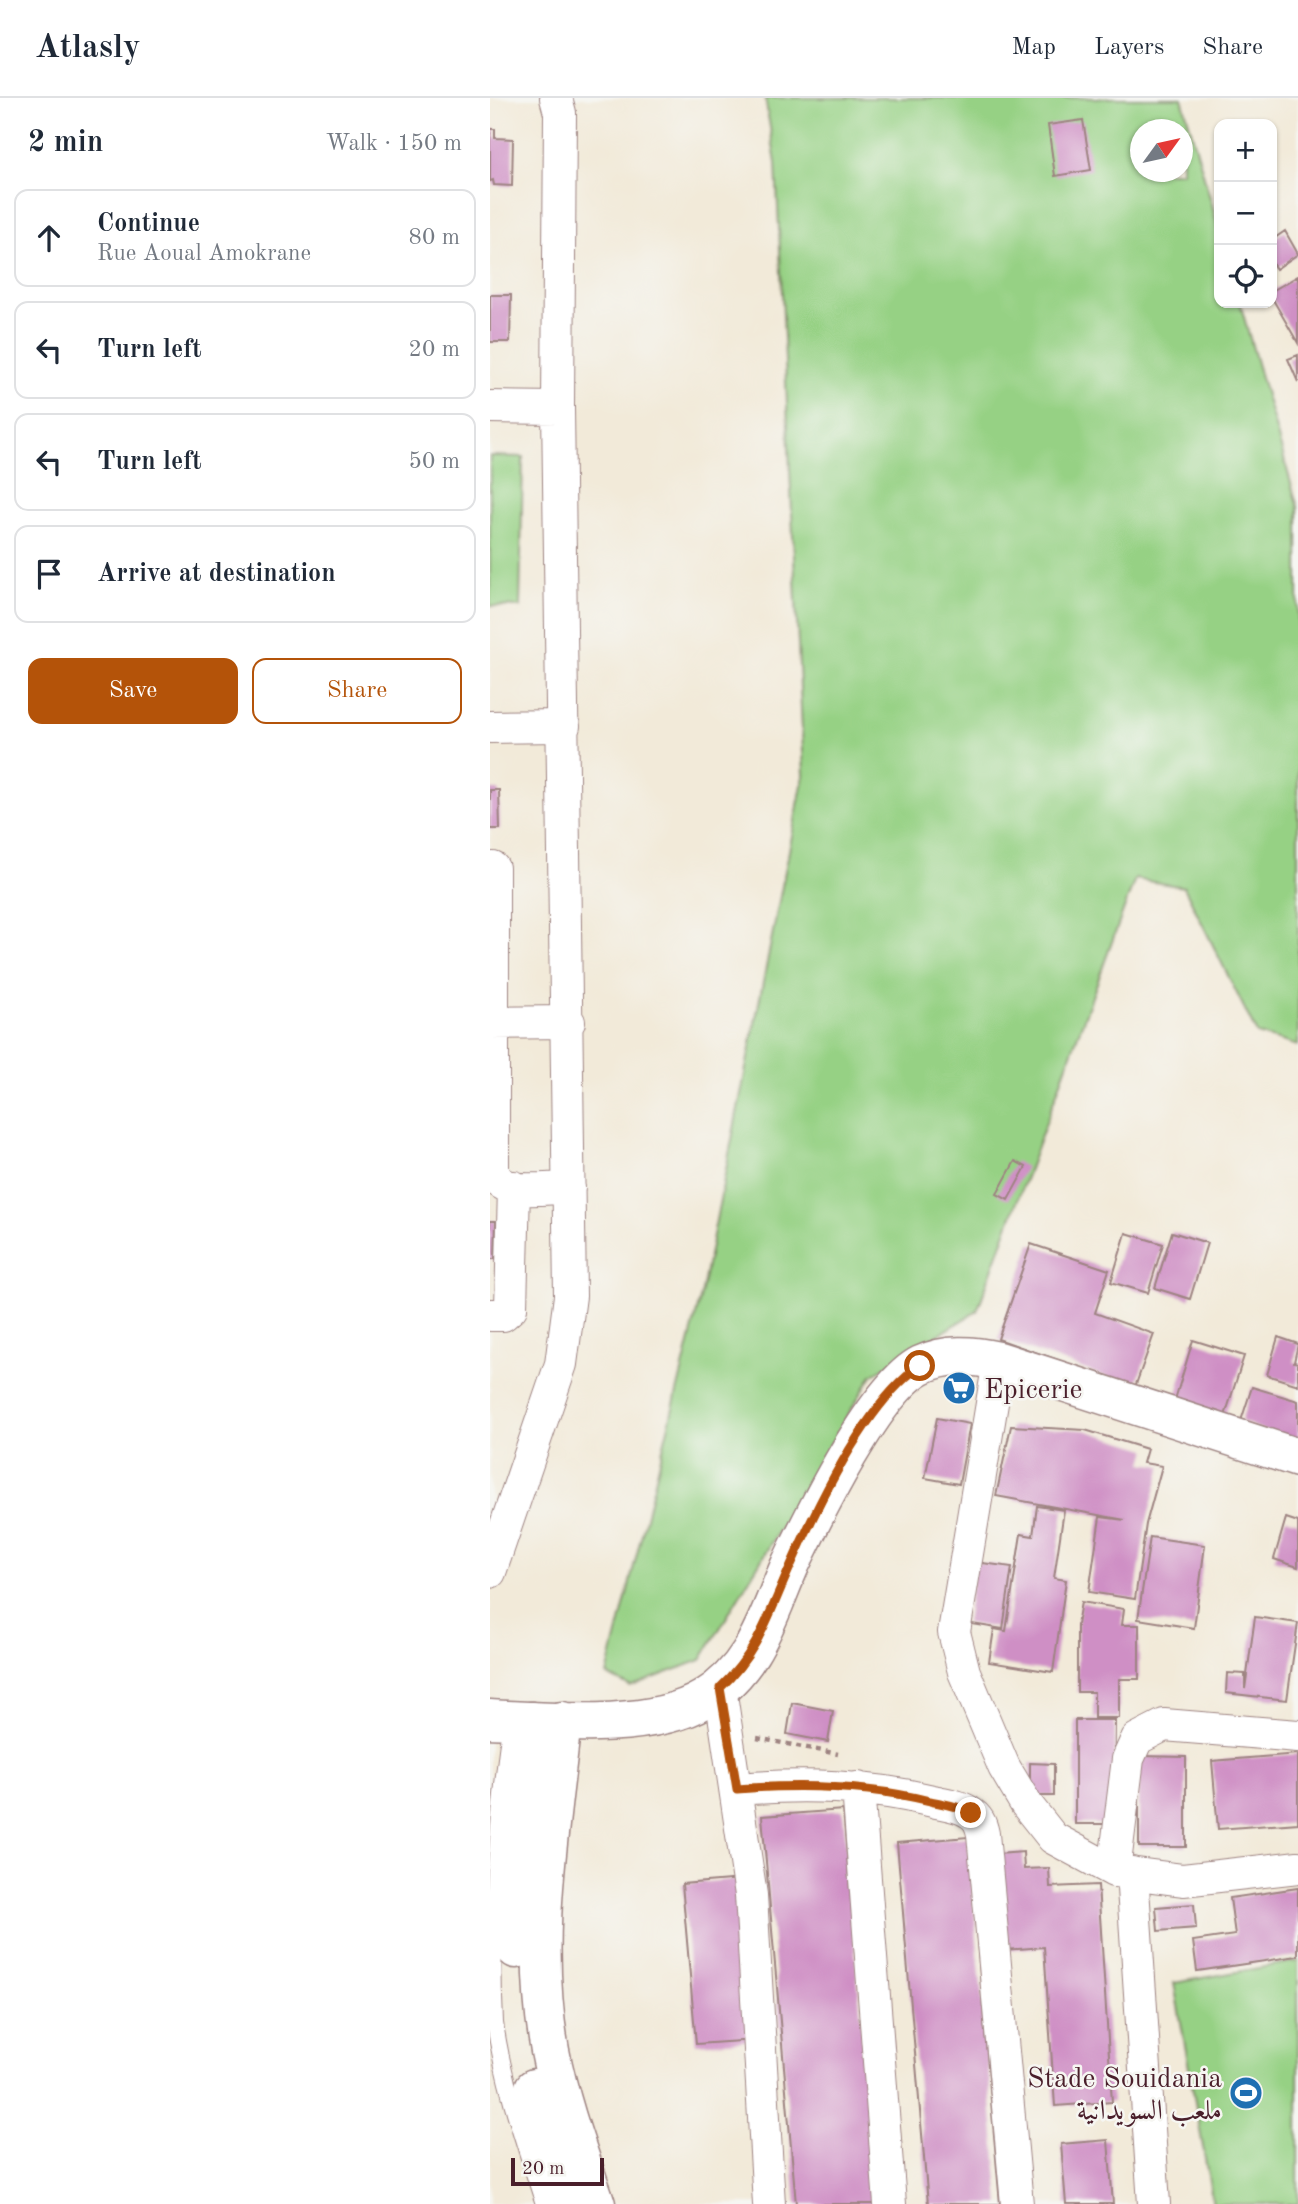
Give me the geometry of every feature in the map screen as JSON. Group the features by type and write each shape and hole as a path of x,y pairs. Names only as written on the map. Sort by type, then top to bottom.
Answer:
{"main road":[{"path":"523,1720 650,1718 696,1703 720,1688 740,1669 756,1646 817,1511 889,1391 920,1366 939,1358 959,1355 999,1361 1298,1458"},
{"path":"523,1720 516,1945 521,2013 532,2079 565,2204"},
{"path":"523,1720 542,1904 543,1990 550,2050 561,2098 596,2204"}],"street":[{"path":"490,1572 566,1344 570,1296 569,1022 558,408 560,113 556,98"},
{"path":"490,407 558,408"},
{"path":"490,727 564,726"},
{"path":"493,868 493,1171 496,1181 505,1188 569,1188"},
{"path":"491,1023 569,1022"},
{"path":"490,1315 503,1315 511,1308 514,1187"},
{"path":"999,1361 954,1632 964,1672 1004,1767 1026,1804 1053,1838 1123,1872 1183,1880 1298,1867"},
{"path":"720,1688 737,1789 752,1908 769,2204"},
{"path":"1154,2204 1123,1872 1128,1759 1137,1739 1164,1725 1298,1736"},
{"path":"737,1789 815,1786 900,1793 964,1809 982,1826 1017,2204"},
{"path":"858,1788 890,2204"}],"lane":[{"path":"523,1720 498,1811 490,1953 500,2056 544,2204"}],"green space":[{"path":"765,98 1182,98 1188,119 1130,119 1130,182 1193,182 1193,137 1214,212 1214,308 1241,308 1298,508 1298,1046 1257,1034 1184,887 1135,879 977,1311 872,1375 701,1660 630,1687 607,1675 702,1291 804,775 776,163"},
{"path":"490,456 523,457 520,607 490,606"},
{"name":"Stade Souidania ملعب السويدانية","path":"1298,1961 1298,2204 1213,2204 1174,1983"}],"building":[{"path":"1083,120 1091,170 1055,176 1048,125"},
{"path":"490,129 495,129 495,138 513,139 512,186 494,185 493,180 490,181"},
{"path":"1285,231 1298,254 1277,268 1277,245 1277,237"},
{"path":"1298,276 1298,343 1277,307 1277,288"},
{"path":"490,295 511,295 510,342 490,342"},
{"path":"1298,355 1298,382 1288,359"},
{"path":"490,790 499,790 500,829 490,829"},
{"path":"1015,1161 1026,1167 1008,1200 997,1194"},
{"path":"490,1221 496,1221 495,1259 490,1259"},
{"path":"1172,1232 1207,1243 1190,1299 1155,1288"},
{"path":"1126,1233 1163,1244 1148,1293 1111,1282"},
{"path":"1031,1244 1109,1270 1095,1313 1154,1334 1135,1387 998,1339"},
{"path":"1278,1337 1298,1344 1294,1362 1298,1363 1298,1385 1267,1375"},
{"path":"1193,1340 1244,1356 1224,1419 1174,1403"},
{"path":"1252,1387 1298,1401 1298,1445 1241,1421"},
{"path":"937,1418 970,1424 959,1484 925,1478"},
{"path":"1011,1426 1085,1430 1147,1449 1143,1463 1162,1466 1146,1524 1135,1599 1089,1592 1100,1517 1125,1520 996,1496"},
{"path":"1037,1506 1064,1510 1054,1578 1066,1580 1053,1672 989,1662 994,1629 1006,1631 1021,1534 1033,1536"},
{"path":"1286,1518 1298,1522 1298,1567 1274,1559"},
{"path":"1150,1537 1205,1545 1194,1628 1138,1619"},
{"path":"975,1562 1012,1567 1003,1629 966,1623"},
{"path":"1081,1602 1124,1609 1122,1625 1139,1625 1139,1679 1119,1679 1119,1718 1094,1718 1094,1692 1077,1692 1077,1625"},
{"path":"1255,1617 1298,1623 1287,1700 1226,1693 1227,1673 1245,1674 1245,1689"},
{"path":"792,1703 833,1711 828,1742 787,1734"},
{"path":"1075,1720 1115,1720 1114,1824 1075,1824"},
{"path":"1298,1754 1298,1823 1218,1829 1212,1761"},
{"path":"1139,1756 1186,1757 1186,1847 1139,1847"},
{"path":"1030,1763 1054,1764 1054,1796 1030,1796"},
{"path":"843,1810 877,2204 796,2204 762,1816"},
{"path":"968,1837 1000,2204 928,2204 897,1843"},
{"path":"1023,1852 1024,1869 1049,1868 1050,1887 1098,1885 1112,2102 1055,2106 1044,1947 1004,1950 998,1854"},
{"path":"742,1879 756,2040 696,2044 682,1884"},
{"path":"1298,1888 1298,1956 1197,1971 1193,1941 1235,1935 1230,1898"},
{"path":"1194,1904 1196,1928 1158,1931 1156,1907"},
{"path":"1108,2140 1113,2204 1066,2204 1061,2144"}],"place":[{"name":"Epicerie","path":"959,1388"},
{"name":"Stade Souidania ملعب السويدانية","path":"1246,2093"}],"route":[{"path":"920,1366 889,1391 846,1459 790,1566 756,1646 740,1669 720,1688 725,1731 737,1789 772,1786 858,1788 900,1793 971,1813"}]}
